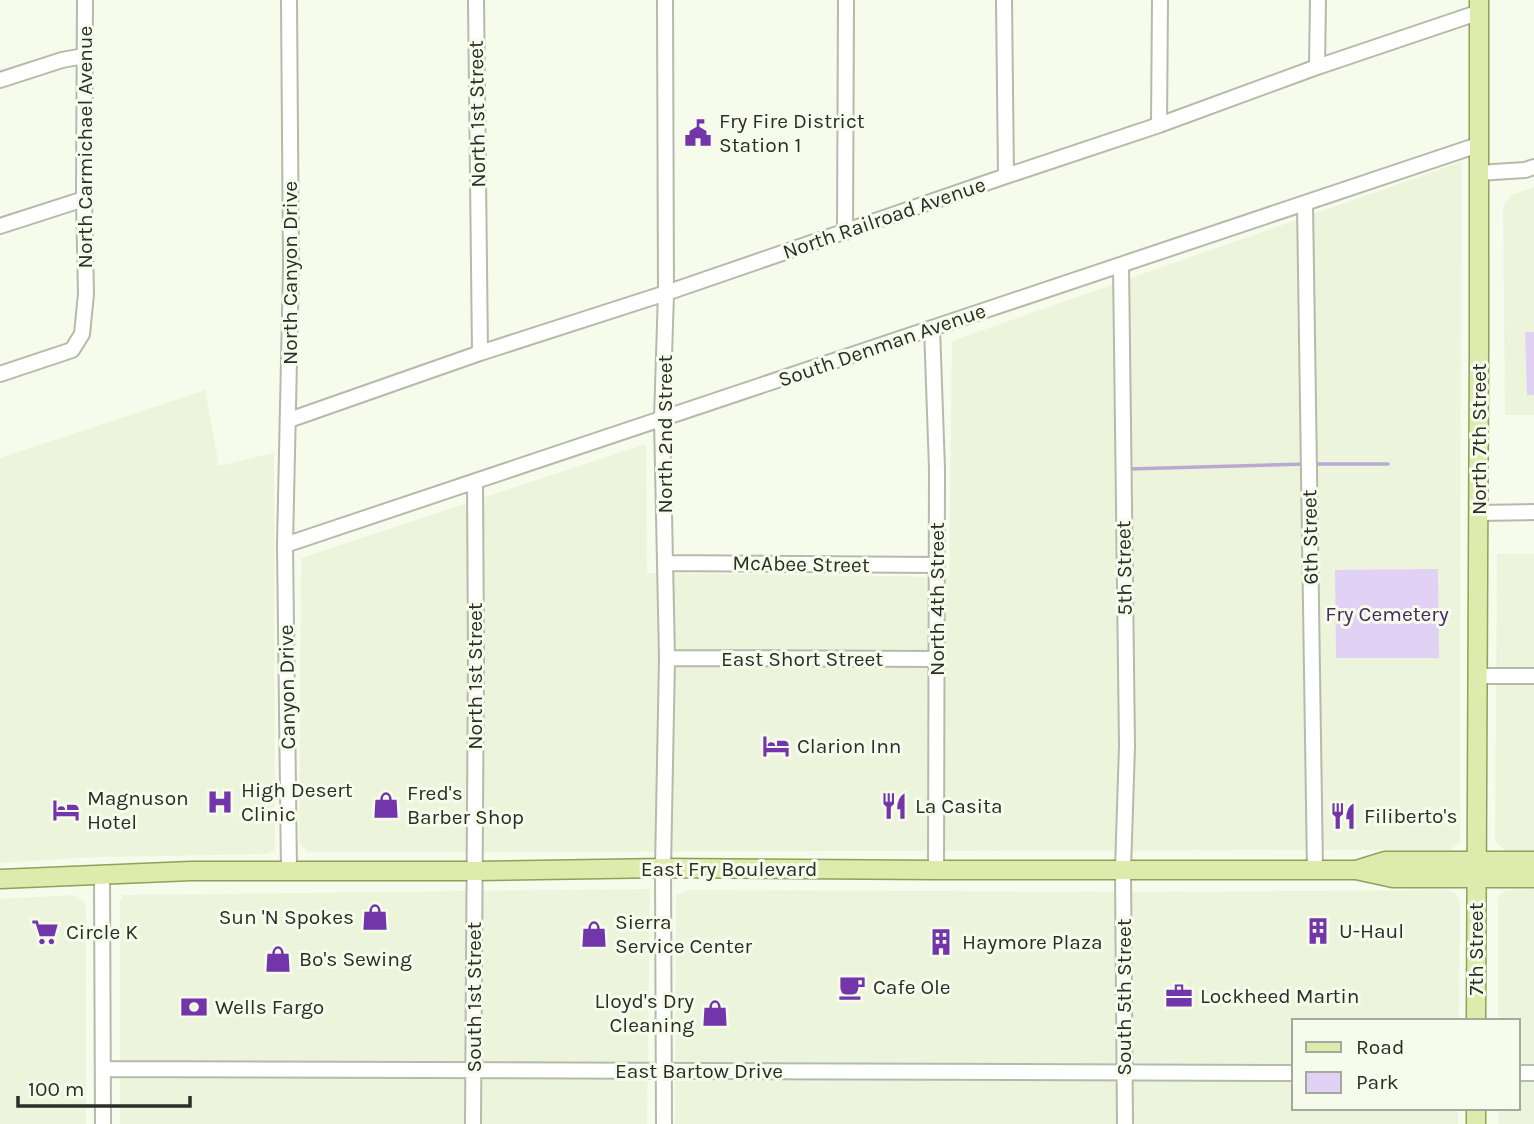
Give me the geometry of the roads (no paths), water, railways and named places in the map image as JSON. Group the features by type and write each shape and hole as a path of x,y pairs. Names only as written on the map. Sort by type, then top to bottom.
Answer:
{"main road":[{"name":"North 7th Street","path":"1476,869 1479,8"},
{"name":"East Fry Boulevard","path":"0,879 191,871 663,868 1356,870 1393,878 1534,861"},
{"name":"East Fry Boulevard","path":"1476,869 1534,878"},
{"name":"7th Street","path":"1476,869 1476,1019"}],"street":[{"name":"North Carmichael Avenue","path":"0,374 72,350 82,334 86,294 85,0"},
{"name":"North Canyon Drive","path":"285,545 291,268 289,0"},
{"name":"North 1st Street","path":"476,0 480,353"},
{"name":"North 2nd Street","path":"664,1124 663,868 667,658 663,419 666,293 665,0"},
{"path":"845,232 846,0"},
{"path":"1004,0 1006,176"},
{"path":"1160,0 1160,125"},
{"path":"1317,67 1318,0"},
{"name":"North Railroad Avenue","path":"289,420 480,353 666,293 1160,125 1317,67 1471,15 1479,8"},
{"path":"0,80 62,60 84,56"},
{"name":"South Denman Avenue","path":"285,545 1478,145"},
{"path":"1478,173 1534,167"},
{"path":"0,226 84,199"},
{"name":"6th Street","path":"1305,204 1315,871"},
{"name":"5th Street","path":"1121,265 1127,746 1124,870"},
{"name":"North 4th Street","path":"932,328 937,469 936,870"},
{"name":"North 1st Street","path":"475,482 475,870"},
{"path":"1478,513 1534,512"},
{"name":"Canyon Drive","path":"285,545 289,871"},
{"name":"McAbee Street","path":"666,563 937,565"},
{"name":"East Short Street","path":"667,658 937,659"},
{"path":"1477,676 1534,676"},
{"name":"South 1st Street","path":"473,1124 475,870"},
{"name":"South 5th Street","path":"1124,870 1125,1124"},
{"path":"102,874 103,1124"},
{"name":"East Bartow Drive","path":"103,1069 1292,1073"}],"waterway":[{"path":"1128,469 1306,464"},
{"path":"1313,464 1388,464"}],"place":[{"name":"Fry Fire District Station 1","path":"698,133"},
{"name":"Clarion Inn","path":"776,746"},
{"name":"High Desert Clinic","path":"220,802"},
{"name":"Fred's Barber Shop","path":"386,805"},
{"name":"La Casita","path":"894,806"},
{"name":"Magnuson Hotel","path":"66,810"},
{"name":"Filiberto's","path":"1343,816"},
{"name":"Sun 'N Spokes","path":"375,917"},
{"name":"U-Haul","path":"1318,931"},
{"name":"Circle K","path":"45,932"},
{"name":"Sierra Service Center","path":"594,934"},
{"name":"Haymore Plaza","path":"941,942"},
{"name":"Bo's Sewing","path":"278,959"},
{"name":"Cafe Ole","path":"852,987"},
{"name":"Lockheed Martin","path":"1179,996"},
{"name":"Wells Fargo","path":"194,1007"},
{"name":"Lloyd's Dry Cleaning","path":"715,1013"}],"park label":[{"name":"Fry Cemetery","path":"1387,614"}]}
